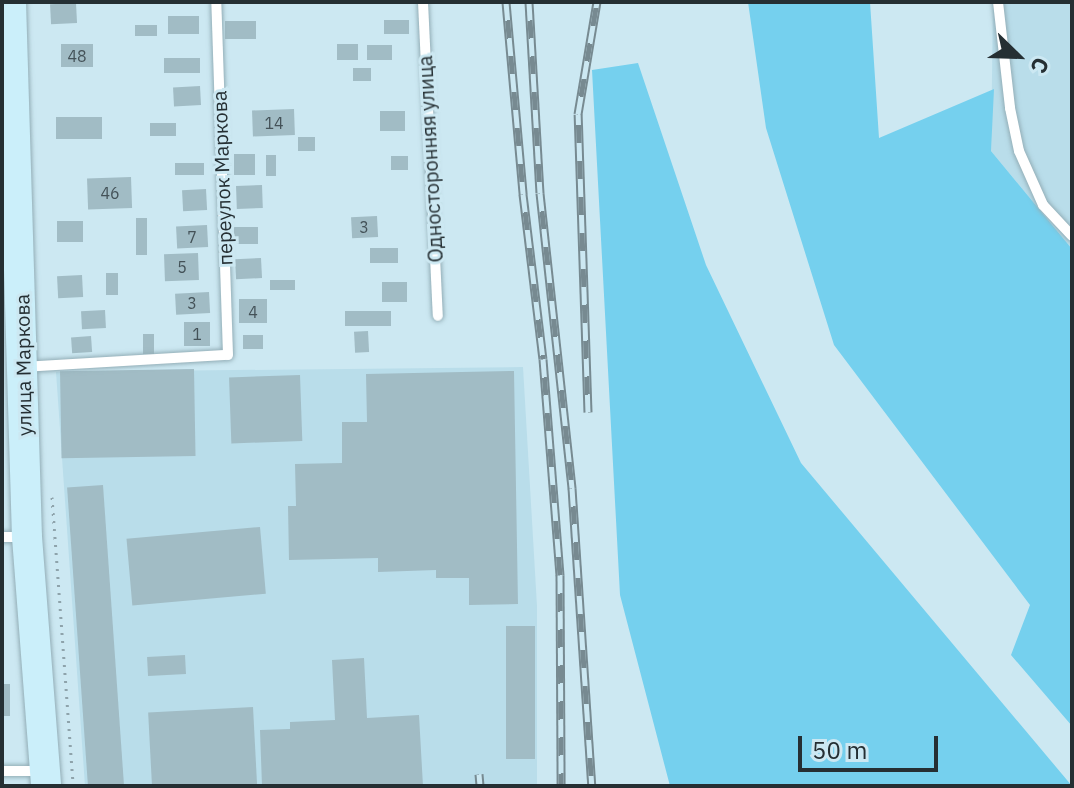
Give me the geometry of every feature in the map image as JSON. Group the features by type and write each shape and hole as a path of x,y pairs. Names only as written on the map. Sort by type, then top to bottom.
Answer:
{"main road":[{"name":"улица Маркова","path":"11,2 6,60 21,367 14,537 46,779"}],"lane":[{"name":"переулок Маркова","path":"21,367 228,355 216,2"},
{"name":"Односторонняя улица","path":"423,2 438,316"},
{"path":"998,2 1010,108 1019,151 1043,205 1072,236"},
{"path":"2,771 46,779"}],"path":[{"path":"52,490 73,786"}],"shaded area":[{"path":"748,2 870,2 879,138 994,89 991,151 1072,249 1072,726 1011,655 1030,605 834,345 766,128"},
{"path":"993,2 1072,2 1072,249 991,151"},
{"path":"638,63 706,265 801,463 1072,786 670,786 620,595 592,70"},
{"path":"523,367 537,606 537,786 85,786 56,372"}],"building":[{"path":"76,3 77,23 51,24 50,4"},
{"path":"168,16 199,16 199,34 168,34"},
{"path":"384,20 409,20 409,34 384,34"},
{"path":"225,21 256,21 256,39 225,39"},
{"path":"135,25 157,25 157,36 135,36"},
{"path":"61,44 93,44 93,67 61,67"},
{"path":"337,44 358,44 358,60 337,60"},
{"path":"367,45 392,45 392,60 367,60"},
{"path":"164,58 200,58 200,73 164,73"},
{"path":"353,68 371,68 371,81 353,81"},
{"path":"200,86 201,105 174,106 173,87"},
{"path":"294,109 295,135 253,136 252,110"},
{"path":"380,111 405,111 405,131 380,131"},
{"path":"56,117 102,117 102,139 56,139"},
{"path":"150,123 176,123 176,136 150,136"},
{"path":"298,137 315,137 315,151 298,151"},
{"path":"234,154 255,154 255,175 234,175"},
{"path":"266,155 276,155 276,176 266,176"},
{"path":"391,156 408,156 408,170 391,170"},
{"path":"175,163 204,163 204,175 175,175"},
{"path":"131,177 132,208 88,210 87,179"},
{"path":"262,185 263,208 237,209 236,186"},
{"path":"206,189 207,210 183,211 182,190"},
{"path":"377,216 378,237 352,238 351,217"},
{"path":"136,218 147,218 147,255 136,255"},
{"path":"57,221 83,221 83,242 57,242"},
{"path":"207,225 208,247 177,249 176,227"},
{"path":"234,227 258,227 258,244 234,244"},
{"path":"370,248 398,248 398,263 370,263"},
{"path":"198,253 199,280 165,281 164,254"},
{"path":"261,258 262,278 236,279 235,259"},
{"path":"106,273 118,273 118,295 106,295"},
{"path":"82,275 83,297 58,298 57,276"},
{"path":"270,280 295,280 295,290 270,290"},
{"path":"382,282 407,282 407,302 382,302"},
{"path":"209,292 210,313 176,315 175,294"},
{"path":"239,299 267,299 267,323 239,323"},
{"path":"105,310 106,328 82,329 81,311"},
{"path":"345,311 391,311 391,326 345,326"},
{"path":"184,322 210,322 210,346 184,346"},
{"path":"368,331 369,352 355,353 354,332"},
{"path":"143,334 154,334 154,354 143,354"},
{"path":"243,335 263,335 263,349 243,349"},
{"path":"91,336 92,352 72,353 71,337"},
{"path":"194,369 196,456 62,458 60,371"},
{"path":"514,371 518,604 469,605 469,578 436,578 436,570 378,572 378,558 289,560 288,506 296,506 295,464 342,463 342,422 367,422 366,374"},
{"path":"300,375 302,441 231,443 229,377"},
{"path":"103,485 124,786 88,786 67,488"},
{"path":"260,527 266,594 132,605 127,539"},
{"path":"506,626 535,626 535,759 506,759"},
{"path":"185,655 186,674 148,676 147,657"},
{"path":"364,658 367,718 419,715 423,786 262,786 260,730 290,729 290,722 335,720 332,660"},
{"path":"2,684 10,684 10,716 2,716"},
{"path":"253,707 257,786 152,786 148,712"}],"railway":[{"path":"506,2 523,194 543,359 560,575 561,786"},
{"path":"529,2 540,193 572,488 592,786"},
{"path":"588,412 578,114 597,2"},
{"path":"479,774 480,786"}]}
